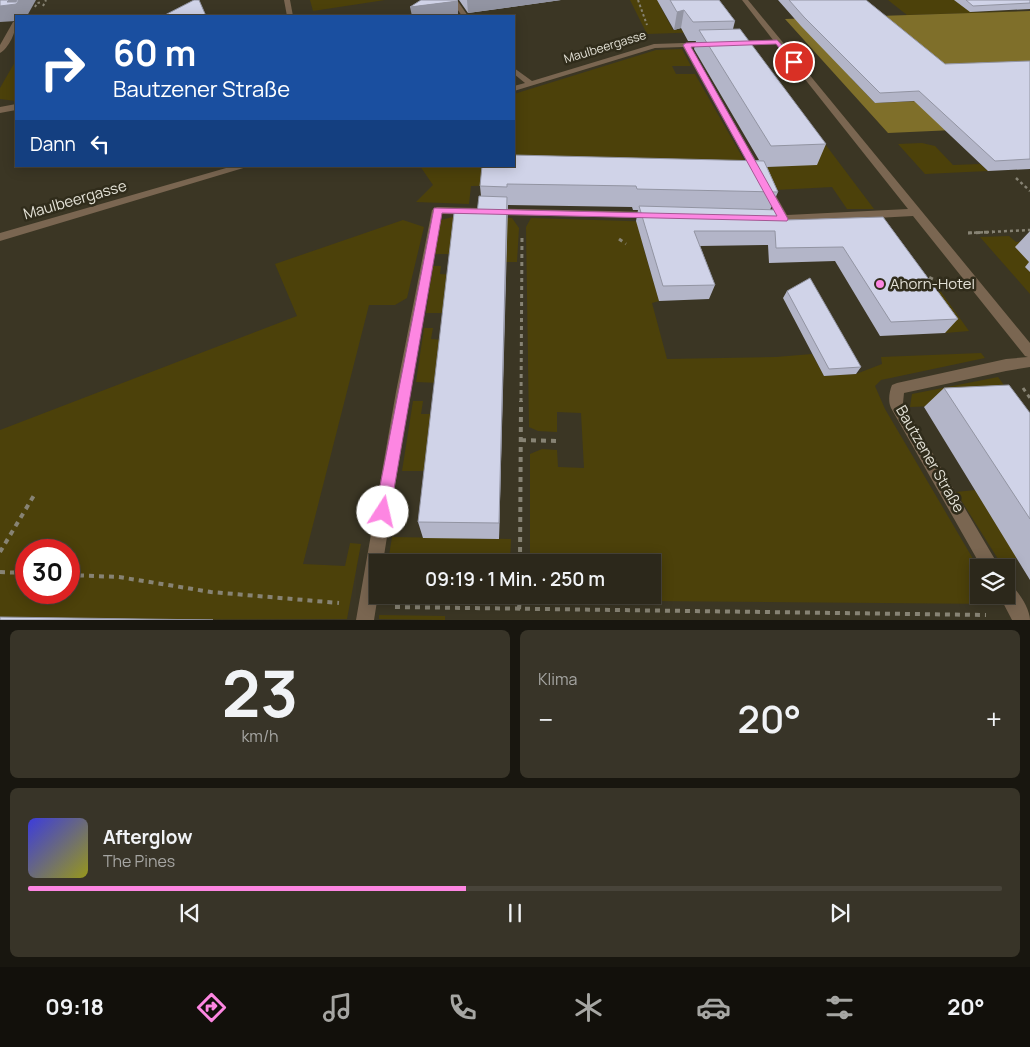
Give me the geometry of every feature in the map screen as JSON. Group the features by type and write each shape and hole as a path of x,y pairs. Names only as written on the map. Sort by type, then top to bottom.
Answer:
{"street":[{"path":"287,0 290,15"},
{"path":"454,0 464,15"},
{"path":"745,0 777,42 1030,352"},
{"path":"0,52 15,26"},
{"name":"Maulbeergasse","path":"515,89 654,46 777,42"},
{"path":"686,45 784,219"},
{"path":"515,71 532,84"},
{"path":"0,110 15,108"},
{"name":"Maulbeergasse","path":"0,237 242,167"},
{"path":"366,613 437,210 662,216"},
{"path":"754,218 784,219 916,212"},
{"name":"Bautzener Straße","path":"987,559 896,404 897,389 1006,365 1030,362"},
{"path":"1014,604 1022,617"}],"path":[{"path":"35,7 37,3 42,2 41,6 46,0"},
{"path":"638,0 647,26"},
{"path":"1016,178 1030,191"},
{"path":"520,554 522,212"},
{"path":"968,233 1030,230"},
{"path":"918,272 942,283"},
{"path":"521,440 558,441"},
{"path":"0,552 36,492"},
{"path":"0,572 15,573"},
{"path":"80,575 120,577 210,592 366,613 520,609 1022,617"},
{"path":"520,604 520,609"}],"shaded area":[{"path":"310,0 385,0 313,11"},
{"path":"630,0 708,0 659,4 673,30 703,29 704,32 647,34"},
{"path":"888,0 1022,0 970,12 1030,11 907,15"},
{"path":"1030,11 1030,71 976,129 888,133 785,19","holes":["917,75 943,100 875,103 851,78"]},
{"path":"752,47 874,209 847,209 832,187 775,190 762,167 816,164"},
{"path":"682,49 691,66 672,66 676,74 695,74 756,181 471,186 469,204 416,202 433,185 421,167 515,167 515,94 656,50"},
{"path":"15,62 15,101 0,99 0,88"},
{"path":"922,143 935,146 953,165 980,164 988,171 925,174 898,144"},
{"path":"456,216 512,218 519,228 517,262 506,262 507,235 454,254 435,254 441,220"},
{"path":"531,218 786,226 642,243 659,301 652,303 667,359 776,357 812,354 824,376 856,374 882,364 881,357 981,353 985,358 881,380 875,386 885,409 973,559 970,559 970,604 661,601 661,554 530,554 530,454 542,449 557,450 558,467 584,468 581,413 557,412 557,432 538,431 529,427 526,227"},
{"path":"403,220 424,227 407,298 395,305 369,305 303,564 345,566 350,543 361,544 347,619 0,620 0,430 297,316 275,264"},
{"path":"1009,236 1016,242 1030,241 1030,263 1025,267 1030,272 1030,294 980,237"},
{"path":"433,266 441,266 440,274 452,275 448,313 426,313"},
{"path":"904,274 939,289 969,331 945,333"},
{"path":"424,328 433,328 431,339 445,340 440,383 416,382"},
{"path":"998,377 1030,420 986,404 910,407 912,394"},
{"path":"413,401 423,401 421,414 437,414 430,471 402,471"},
{"path":"975,490 1017,558 998,559 956,492"},
{"path":"392,537 511,539 510,554 389,554"},
{"path":"379,615 445,616 445,620 379,619"}],"building":[{"path":"0,0 16,2 19,0 16,4 0,6"},
{"path":"194,0 199,0 206,15 165,15"},
{"path":"421,0 457,0 458,1 410,7"},
{"path":"670,0 719,0 735,21 693,22 684,10 677,12"},
{"path":"789,0 866,0 945,64 1030,61 1030,159 995,161 919,91 880,93"},
{"path":"966,0 1030,0 1030,3 973,6"},
{"path":"740,29 826,144 771,146 699,30"},
{"path":"515,155 764,161 778,192 637,189 636,186 507,184 507,187 480,186 482,167 515,167"},
{"path":"479,196 507,197 499,523 418,522 454,213 477,213"},
{"path":"639,206 780,210 785,220 883,217 958,319 891,322 843,247 776,248 775,231 694,231 715,285 663,286"},
{"path":"810,278 861,367 829,369 787,291"},
{"path":"1009,385 1030,413 1030,519 944,388"},
{"path":"0,617 213,620 0,620"}],"place":[{"name":"Ahorn-Hotel","path":"880,284"}],"route":[{"path":"383,512 437,210 784,219 686,45 777,42 794,62"}]}
